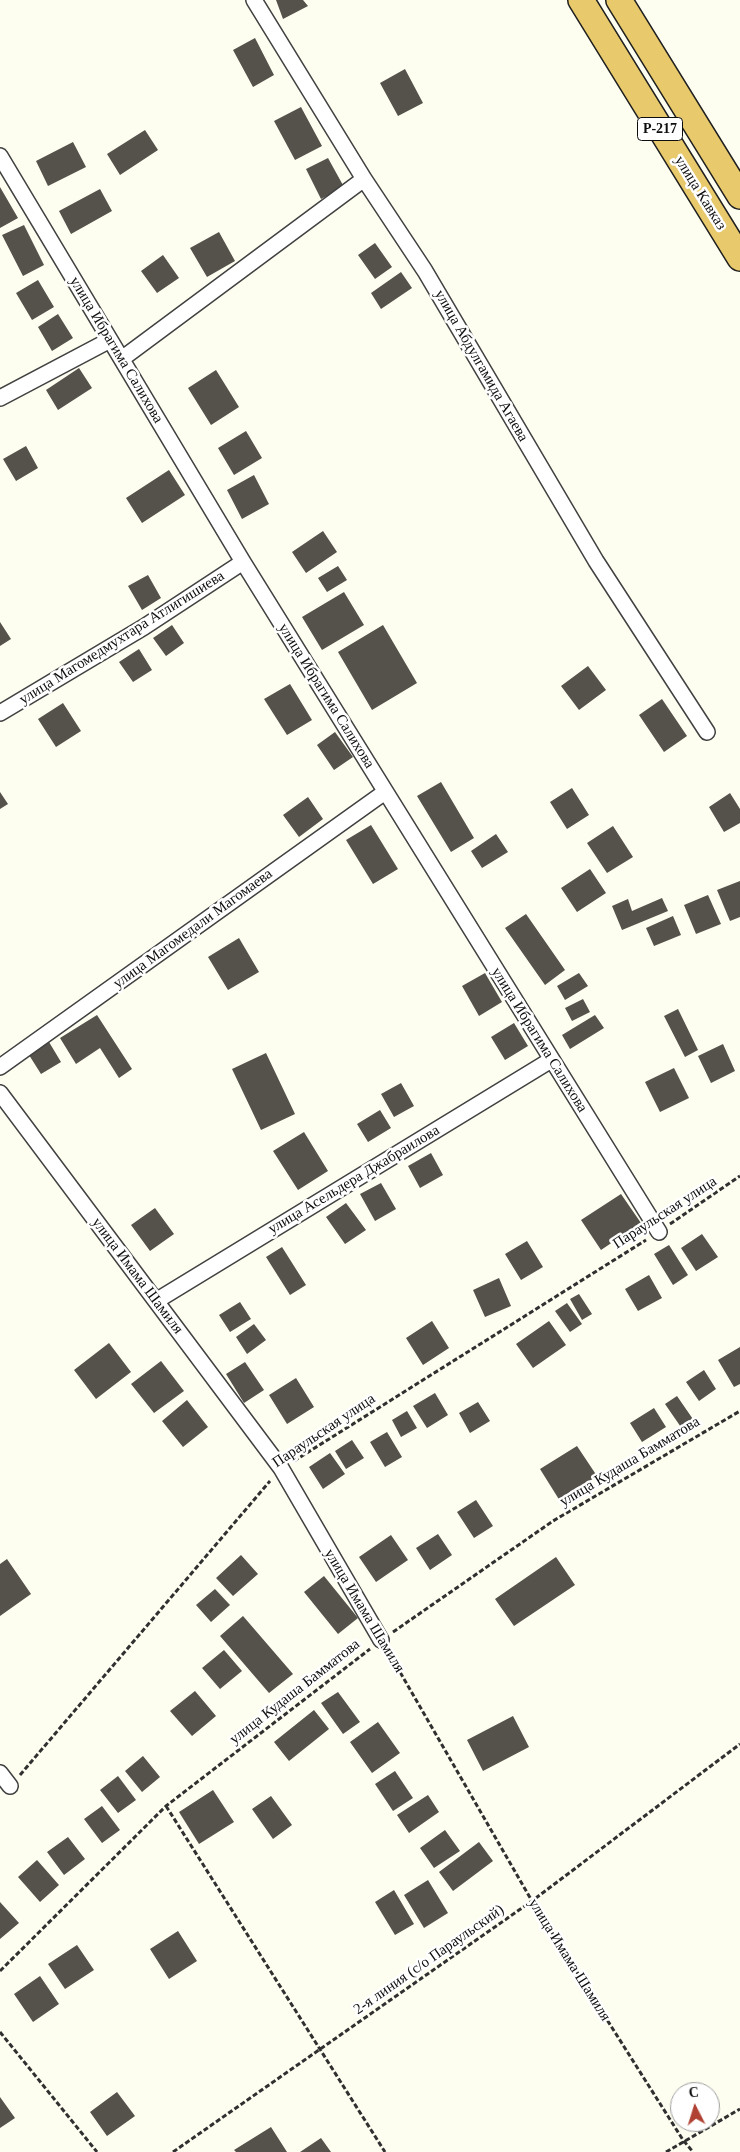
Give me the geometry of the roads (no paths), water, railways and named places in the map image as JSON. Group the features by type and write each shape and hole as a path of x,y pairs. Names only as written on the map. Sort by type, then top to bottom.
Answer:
{"highway":[{"name":"улица Кавказ","path":"581,0 740,258"},
{"name":"Р-217","path":"619,0 740,196"}],"street":[{"name":"улица Абдулгамида Агаева","path":"254,0 364,179 426,271 596,560 707,732"},
{"name":"улица Ибрагима Салихова","path":"0,156 110,340 123,358 243,562 659,1232"},
{"path":"123,358 364,179"},
{"path":"0,398 110,340"},
{"name":"улица Магомедмухтара Атлигишиева","path":"0,713 144,627 243,562"},
{"name":"улица Магомедали Магомаева","path":"0,1067 385,792"},
{"name":"улица Асельдера Джабраилова","path":"156,1301 552,1060"},
{"name":"улица Имама Шамиля","path":"0,1093 282,1468 381,1640"},
{"path":"0,1773 10,1786"}]}
